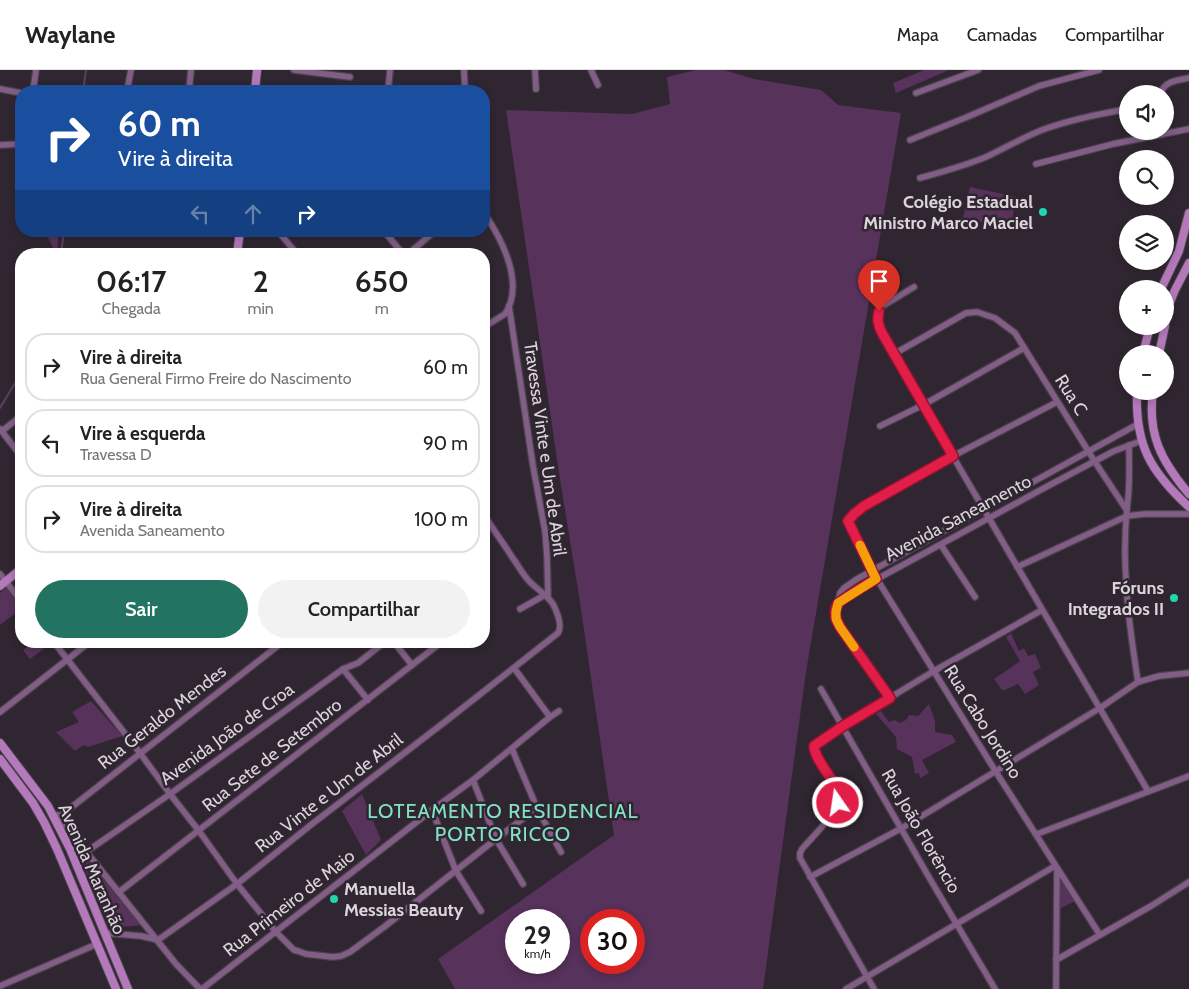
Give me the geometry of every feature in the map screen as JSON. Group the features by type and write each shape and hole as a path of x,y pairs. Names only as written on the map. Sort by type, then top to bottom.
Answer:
{"main road":[{"path":"256,85 257,70"},
{"path":"1165,280 1179,251 1189,214"},
{"path":"1175,290 1187,272 1189,264"},
{"path":"1137,400 1141,441 1152,466 1171,490 1189,507"},
{"path":"1152,400 1155,437 1160,451 1172,473 1189,494"},
{"path":"3,584 15,574"},
{"name":"Avenida Maranhão","path":"0,742 48,806 70,849 128,989"},
{"name":"Avenida Maranhão","path":"0,759 33,803 44,822 116,989"}],"street":[{"path":"35,85 36,70"},
{"path":"128,85 130,70"},
{"path":"190,85 191,70"},
{"path":"294,70 350,77"},
{"path":"389,85 390,70"},
{"path":"464,70 465,85"},
{"path":"535,70 536,89"},
{"path":"591,70 598,85"},
{"path":"916,93 978,70"},
{"path":"910,140 1039,86 1099,70"},
{"path":"1166,85 1189,78"},
{"path":"0,89 15,92"},
{"path":"920,178 967,164 1023,138 1062,123 1119,111"},
{"path":"1036,164 1113,144 1189,129"},
{"path":"0,145 15,144"},
{"name":"Travessa Vinte e Um de Abril","path":"490,224 500,241 512,271 512,290 509,306 545,531 547,596"},
{"path":"283,237 292,248"},
{"path":"389,237 398,248"},
{"path":"415,248 428,237"},
{"path":"914,287 881,307 878,317 879,328 1148,791"},
{"path":"490,323 505,314 509,306"},
{"name":"Rua C","path":"894,354 964,314 977,312 994,318 1015,333 1127,513"},
{"path":"880,426 923,406 1024,348"},
{"path":"953,456 1057,402"},
{"path":"15,420 1,430 15,448"},
{"name":"Avenida Saneamento","path":"838,603 842,590 872,570 1138,424"},
{"name":"Avenida Saneamento","path":"838,603 876,579 1114,451 1141,441"},
{"path":"1129,445 1125,539 1126,580 1128,612 1138,682"},
{"name":"Rua Cabo Jordino","path":"953,456 864,506 848,521 876,579 1100,935"},
{"path":"1040,478 1046,488"},
{"path":"1018,567 1127,513 1189,514"},
{"path":"490,525 527,579 547,596 520,609"},
{"path":"941,545 976,597"},
{"path":"0,574 3,584 15,595"},
{"name":"Rua Vinte e Um de Abril","path":"158,940 237,884 558,633 560,629 559,620 553,604 547,596"},
{"path":"838,603 835,614 838,624 890,698"},
{"path":"874,989 800,858 800,853 831,815 840,795 815,753 814,746 843,726 934,671 1042,610"},
{"path":"58,648 140,753 237,884 276,932 294,950 306,954 333,957 346,954 384,927 537,808"},
{"path":"0,712 82,648"},
{"name":"Rua Geraldo Mendes","path":"59,817 275,648"},
{"name":"Avenida João de Croa","path":"86,852 343,670 358,663 377,648"},
{"path":"399,648 412,665"},
{"name":"Rua Sete de Setembro","path":"119,892 434,648"},
{"path":"514,668 550,717"},
{"path":"343,670 368,700"},
{"path":"810,877 902,828 1100,708 1138,682 1159,676 1189,673"},
{"name":"Rua João Florêncio","path":"821,689 995,989"},
{"name":"Rua Primeiro de Maio","path":"201,989 473,780 559,711"},
{"path":"512,749 537,808 561,852"},
{"path":"1037,834 1189,776"},
{"path":"473,780 496,839 523,884"},
{"path":"48,806 59,817 176,964 201,989"},
{"path":"432,810 456,871 481,911"},
{"path":"846,989 1056,867"},
{"path":"1056,867 1056,989"},
{"path":"1056,960 1189,882"},
{"path":"104,933 141,936 158,940"},
{"path":"0,986 97,944"}],"shaded area":[{"path":"696,70 724,70 754,79 821,90 838,105 901,113 806,672 763,989 455,989 438,959 505,912 505,974 570,974 570,909 509,909 614,835 506,110 632,114 670,104 667,77"},
{"path":"924,70 949,70 896,93 893,83"},
{"path":"970,187 1017,197 1010,228 963,218"},
{"path":"48,237 58,237 58,248 53,248"},
{"path":"6,588 15,599 15,614 0,625 0,593"},
{"path":"1011,633 1019,651 1024,648 1028,656 1035,654 1041,668 1033,672 1039,685 1025,694 1018,684 1002,690 994,679 1020,661 1006,637"},
{"path":"26,648 45,648 30,659 23,650"},
{"path":"91,701 122,736 88,747 84,745 75,751 56,732 79,722 72,712"},
{"path":"929,704 935,721 935,732 952,735 956,742 922,760 929,773 920,778 919,773 915,774 912,757 897,749 896,737 876,714 881,711 889,722 895,720 899,723 906,720 909,715 918,716"},
{"path":"362,794 381,840 366,855 342,811"},
{"path":"75,846 142,925 111,928"},
{"path":"1059,877 1075,901 1059,909"}],"waterway":[{"path":"84,85 86,70"},
{"path":"62,248 63,237"},
{"path":"0,408 15,383"}],"slow traffic":[{"path":"854,647 838,624 835,614 838,603 876,579 860,545"}],"place":[{"name":"Colégio Estadual Ministro Marco Maciel","path":"1043,212"},
{"name":"Fóruns Integrados II","path":"1174,598"},
{"name":"Manuella Messias Beauty","path":"334,899"}],"district":[{"name":"LOTEAMENTO RESIDENCIAL PORTO RICCO","path":"503,822"}],"route":[{"path":"838,803 840,792 817,756 814,746 890,698 835,617 838,603 876,579 848,521 864,506 953,456 879,328 879,311"}]}
